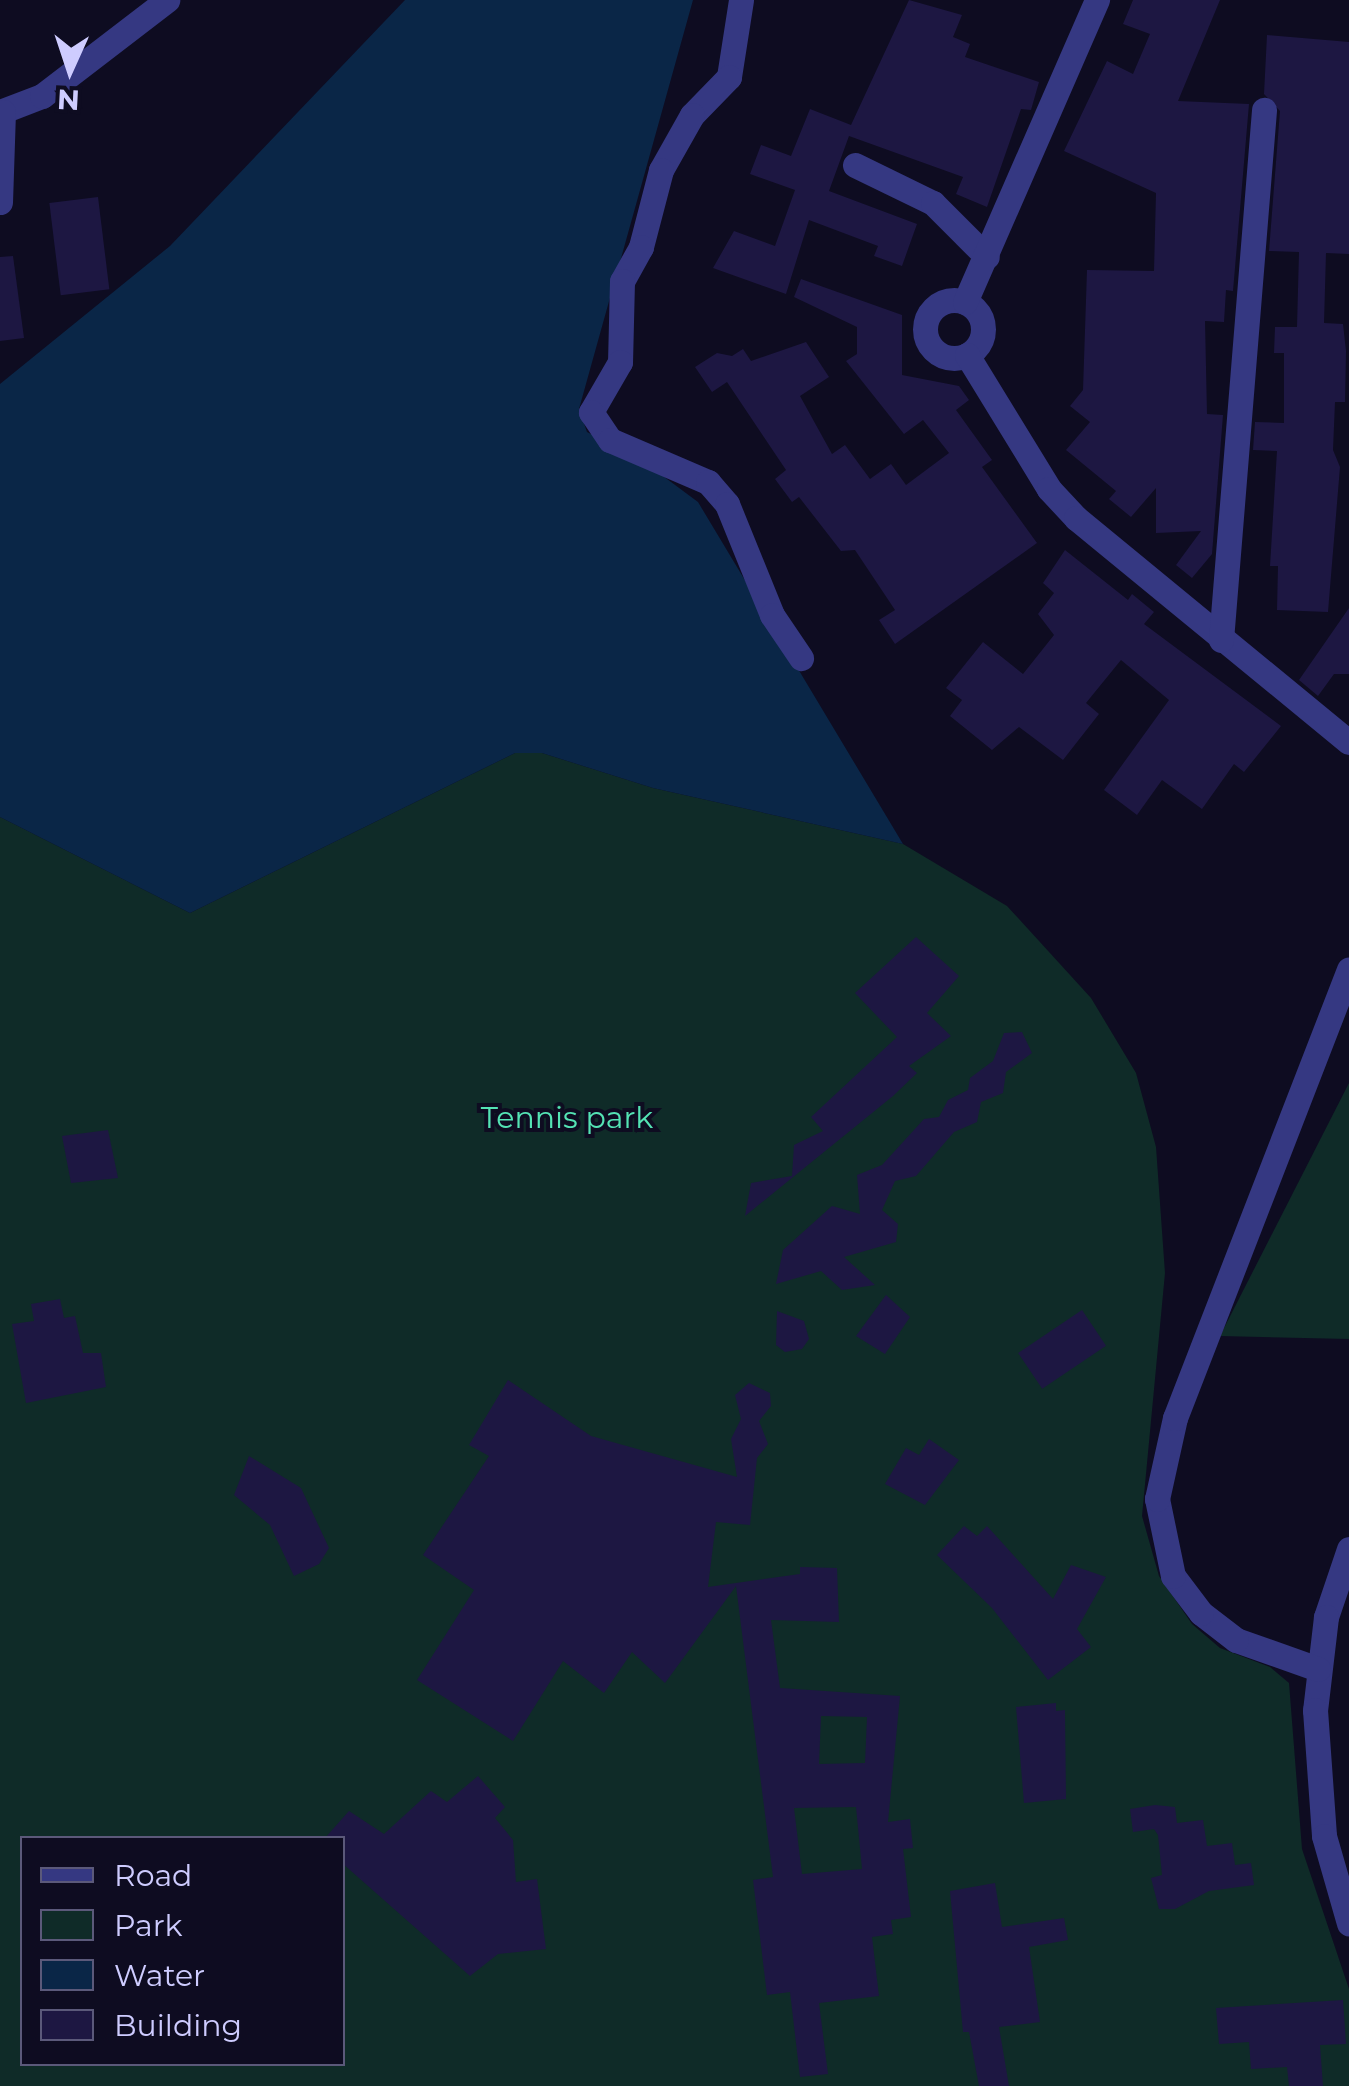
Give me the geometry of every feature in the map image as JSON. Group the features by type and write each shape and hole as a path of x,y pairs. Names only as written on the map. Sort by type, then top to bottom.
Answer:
{"street":[{"path":"0,202 1,112 42,96 166,0"},
{"path":"740,0 729,77 692,115 661,170 642,248 622,280 620,362 591,412 610,440 708,482 727,504 772,615 801,658"},
{"path":"965,302 1097,0"},
{"path":"1221,640 1264,110"},
{"path":"855,165 933,203 986,257"},
{"path":"965,302 982,324 980,342 967,355 938,354 924,330 937,306 965,302"},
{"path":"967,355 1050,489 1221,640 1349,742"},
{"path":"1318,1669 1236,1640 1201,1612 1173,1576 1157,1499 1174,1418 1349,970"},
{"path":"1349,1549 1332,1591 1318,1669 1316,1766 1324,1836 1349,1923"}],"green space":[{"name":"Tennis park","path":"515,753 542,753 653,788 903,844 1007,906 1091,998 1136,1073 1156,1147 1165,1273 1142,1516 1159,1576 1192,1624 1220,1648 1270,1667 1289,1683 1302,1849 1349,1989 1349,2086 0,2086 0,817 190,913"},
{"path":"1349,1083 1349,1339 1220,1336"}],"water":[{"path":"405,0 693,0 579,409 587,432 640,459 698,502 903,844 653,788 542,753 515,753 190,913 0,817 0,384 170,246"}],"building":[{"path":"909,0 962,15 953,37 970,44 965,57 1039,82 1031,110 1021,109 987,207 956,194 963,177 849,136 829,191 917,224 902,266 874,256 878,246 809,220 786,294 713,268 734,231 775,246 795,190 750,174 761,145 791,156 810,109 851,125"},
{"path":"1133,0 1220,0 1178,101 1249,104 1233,291 1226,290 1224,322 1205,321 1207,414 1223,415 1212,554 1192,578 1176,565 1201,531 1156,533 1156,488 1131,517 1109,499 1116,491 1066,450 1090,422 1070,406 1083,390 1087,270 1154,271 1156,193 1064,151 1107,61 1133,74 1150,34 1123,24"},
{"path":"1267,35 1349,42 1349,254 1326,253 1324,323 1343,324 1346,351 1345,402 1335,402 1333,450 1340,467 1328,612 1277,610 1278,566 1270,566 1277,451 1253,450 1255,422 1284,423 1284,353 1274,353 1275,327 1297,327 1299,252 1269,251 1280,111 1264,94"},
{"path":"98,197 109,289 61,295 49,203"},
{"path":"13,256 24,338 0,341 0,257"},
{"path":"801,279 902,315 902,375 959,386 969,400 956,410 992,460 982,467 1037,543 895,644 879,620 895,610 855,550 841,551 799,497 792,502 775,479 786,470 727,382 712,392 695,367 717,353 732,356 743,349 751,361 806,342 829,377 800,396 832,454 845,445 870,479 891,464 906,485 949,453 923,420 904,434 846,361 857,354 857,327 794,297"},
{"path":"1065,550 1128,600 1132,594 1154,612 1144,624 1281,726 1244,772 1234,764 1202,809 1162,780 1137,815 1104,790 1169,700 1121,660 1086,703 1099,714 1063,760 1019,727 992,750 950,716 962,700 946,688 983,642 1023,674 1054,635 1038,614 1054,593 1043,583"},
{"path":"1349,608 1349,674 1334,674 1318,696 1299,680"},
{"path":"916,937 959,976 927,1013 951,1036 909,1066 917,1073 893,1096 745,1216 751,1183 792,1176 794,1145 823,1131 811,1117 897,1037 855,993"},
{"path":"1022,1032 1032,1053 1006,1072 1003,1093 981,1102 977,1122 954,1132 916,1176 895,1181 882,1210 898,1224 896,1242 844,1257 875,1285 842,1290 821,1271 776,1284 783,1250 832,1206 860,1214 857,1175 882,1165 924,1119 939,1117 948,1100 968,1090 970,1078 993,1061 1004,1033"},
{"path":"108,1130 118,1178 71,1183 62,1136"},
{"path":"886,1295 910,1317 885,1354 856,1336"},
{"path":"60,1299 64,1318 75,1316 83,1353 101,1353 106,1387 26,1403 12,1324 34,1321 31,1304"},
{"path":"1082,1310 1106,1346 1042,1389 1018,1353"},
{"path":"777,1311 804,1321 809,1339 802,1349 785,1352 776,1345"},
{"path":"508,1380 591,1436 737,1477 731,1439 741,1419 735,1395 749,1383 770,1393 771,1406 759,1421 768,1444 757,1458 750,1525 716,1522 708,1587 800,1574 800,1567 837,1568 839,1622 771,1620 780,1688 900,1696 888,1822 910,1819 913,1848 903,1849 911,1917 891,1920 893,1934 872,1937 879,1996 819,2003 828,2074 800,2077 790,1992 767,1995 753,1880 773,1877 736,1586 665,1683 632,1652 604,1693 563,1661 513,1741 417,1680 474,1590 423,1555 489,1456 469,1445","holes":["821,1716 867,1717 865,1763 819,1764","856,1807 862,1869 802,1874 794,1808"]},
{"path":"929,1439 959,1460 925,1505 885,1484 906,1448 919,1455"},
{"path":"249,1456 301,1488 329,1548 319,1564 294,1576 270,1525 234,1495"},
{"path":"964,1526 977,1536 987,1526 1053,1599 1071,1565 1106,1577 1077,1629 1091,1647 1048,1680 992,1608 937,1555"},
{"path":"1056,1703 1056,1711 1065,1710 1066,1799 1024,1803 1016,1707"},
{"path":"478,1776 505,1807 495,1818 513,1840 516,1882 537,1879 546,1949 498,1954 470,1976 345,1866 345,1836 327,1836 349,1811 384,1834 431,1791 447,1802"},
{"path":"1175,1807 1177,1823 1203,1820 1207,1846 1232,1843 1235,1865 1251,1863 1254,1885 1209,1891 1175,1909 1159,1909 1151,1878 1162,1875 1158,1835 1154,1829 1133,1832 1130,1809"},
{"path":"995,1883 1002,1927 1064,1918 1068,1940 1029,1947 1040,2022 999,2027 1009,2086 979,2086 969,2032 963,2032 950,1891"},
{"path":"1343,2000 1346,2044 1320,2045 1323,2086 1289,2086 1287,2067 1251,2069 1249,2042 1219,2044 1216,2008"}]}
